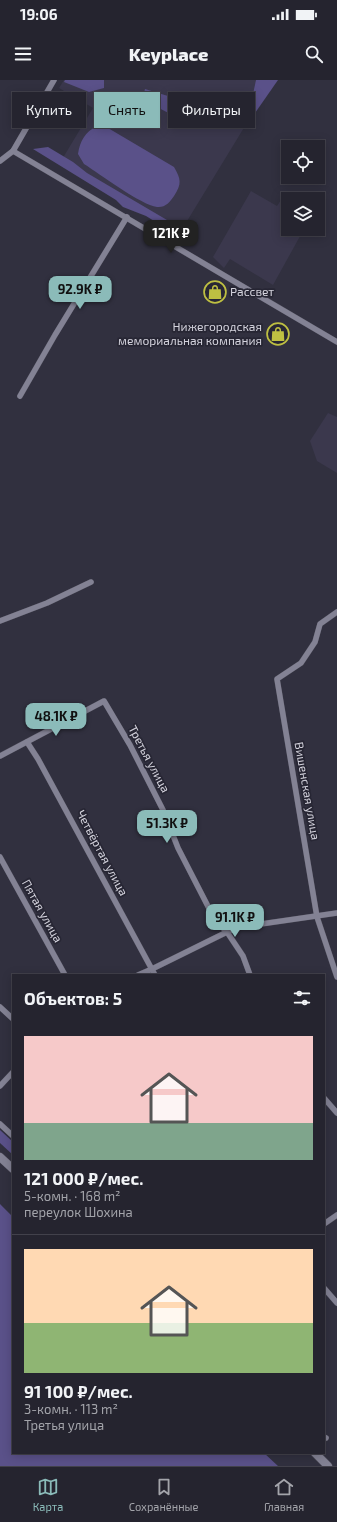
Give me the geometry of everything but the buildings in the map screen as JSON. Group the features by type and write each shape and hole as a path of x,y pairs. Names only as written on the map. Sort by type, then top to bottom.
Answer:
{"main road":[{"path":"0,1157 12,1168"},
{"path":"316,1454 328,1466"}],"street":[{"path":"0,161 13,151 52,81"},
{"path":"13,151 337,342"},
{"path":"20,396 127,217"},
{"path":"0,621 47,603 91,582"},
{"name":"Вишенская улица","path":"337,612 320,624 315,642 301,663 277,679 317,917 337,977"},
{"name":"Третья улица","path":"27,742 104,701 130,745 163,810 178,848 215,920 227,932 243,956 250,974"},
{"path":"0,756 27,742"},
{"name":"Четвёртая улица","path":"27,742 38,759 153,972"},
{"name":"Пятая улица","path":"0,857 64,974"},
{"path":"143,974 153,972 227,932 240,927 337,913"},
{"path":"0,1007 12,1018"},
{"path":"0,1086 12,1073"},
{"path":"325,1099 337,1113"},
{"path":"0,1124 12,1135"},
{"path":"325,1223 337,1215"},
{"path":"325,1289 337,1303"}],"shaded area":[{"path":"64,80 273,80 255,110 255,92 168,92 168,128 244,128 181,231 61,161 81,128 86,128 86,120 93,108 86,104 86,92 66,92 59,88"},
{"path":"65,80 104,80 104,88 89,92 64,82"},
{"path":"256,80 278,80 255,113 255,92 253,92"},
{"path":"145,89 155,92 144,92"},
{"path":"160,94 168,96 168,113 160,109"},
{"path":"93,128 108,128 174,167 180,182 177,192 165,206 157,207 141,201 84,164 78,154 80,145 86,134"},
{"path":"48,147 73,162 87,173 184,230 180,237 146,216 123,207 116,200 33,149"},
{"path":"251,191 277,206 281,200 281,236 300,236 273,285 230,259 224,268 213,257"},
{"path":"328,413 337,417 337,473 317,461 310,441"},
{"path":"0,1130 12,1141 12,1154 0,1143"},
{"path":"0,1204 12,1216 12,1454 265,1454 278,1466 0,1466"}],"place":[{"name":"Рассвет","path":"215,292"},
{"name":"Нижегородская мемориальная компания","path":"278,334"}]}
